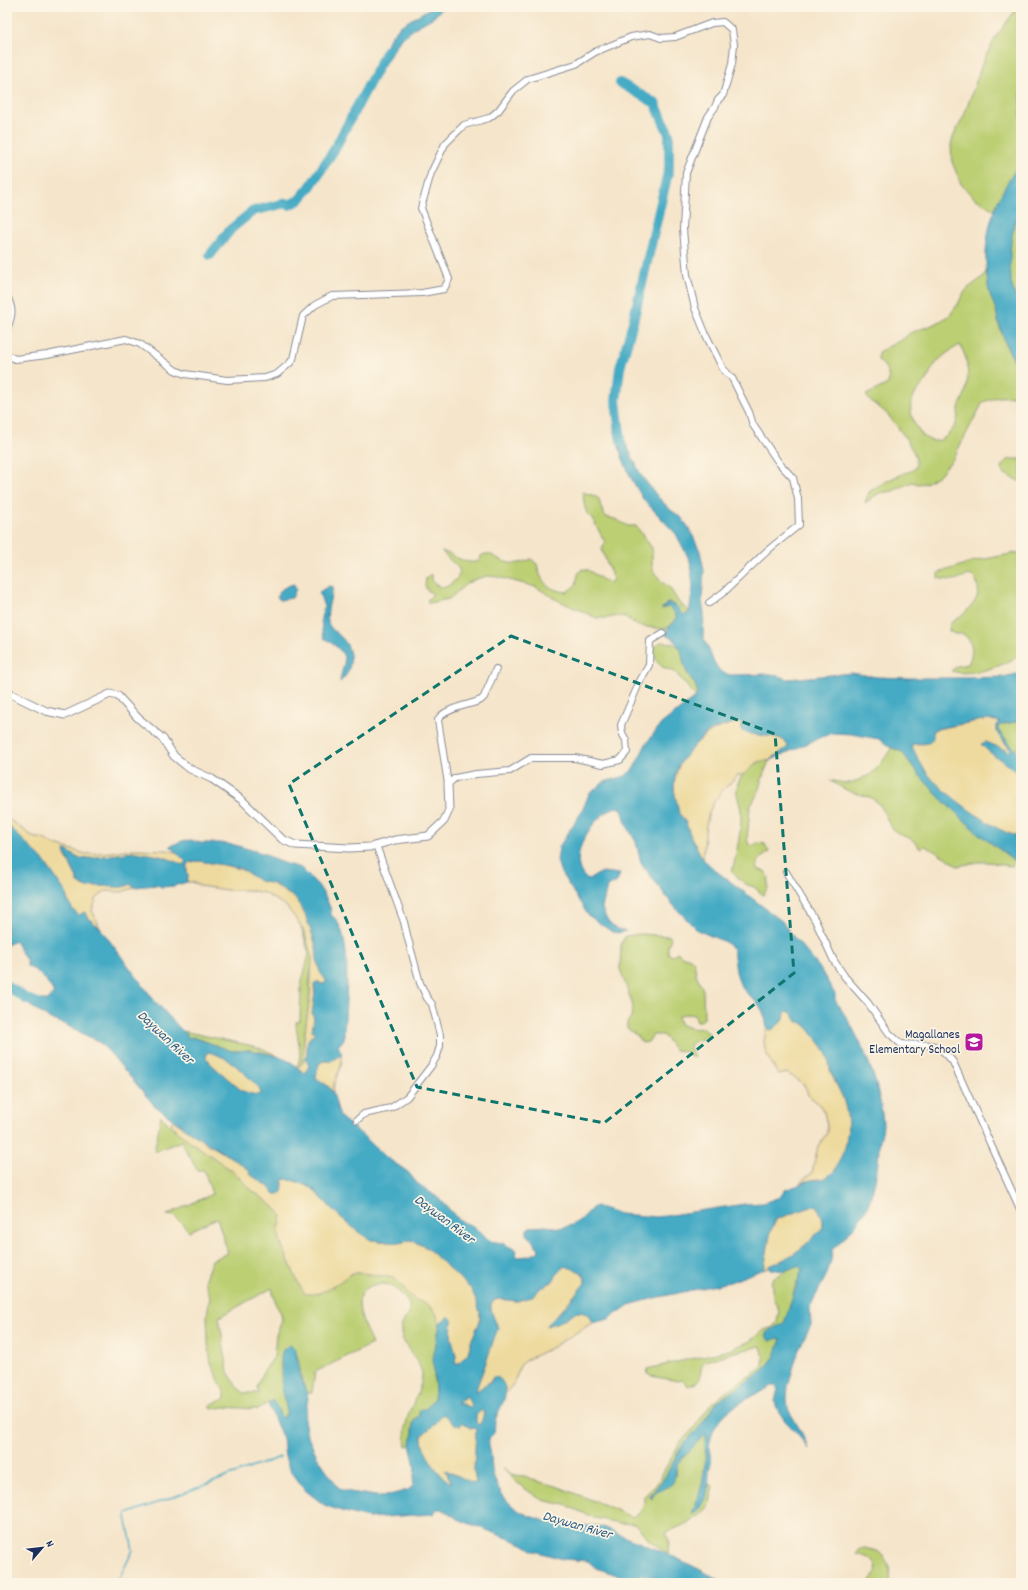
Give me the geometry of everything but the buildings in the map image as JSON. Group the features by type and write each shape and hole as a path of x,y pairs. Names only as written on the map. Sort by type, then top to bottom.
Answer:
{"street":[{"path":"7,355 15,359 42,356 126,339 136,342 175,370 184,374 227,380 265,378 277,374 287,367 293,359 303,316 315,305 332,296 422,293 444,289 449,279 421,208 431,173 445,144 464,125 488,118 498,111 513,91 528,79 576,64 595,52 631,37 650,34 661,38 675,37 712,23 723,22 732,30 734,46 732,64 723,95 718,100 708,117 686,173 684,186 683,229 687,275 695,308 706,335 723,369 732,378 749,412 753,425 779,463 793,478 798,499 799,525 768,550 724,592 709,603"},
{"path":"7,296 12,311 12,317 7,330"},
{"path":"448,784 455,778 476,774 510,771 531,758 575,758 603,764 620,760 627,752 626,740 622,733 621,725 640,681 649,665 650,641 663,633"},
{"path":"7,688 11,694 46,711 65,714 110,694 114,694 118,696 138,718 163,739 174,756 190,769 212,779 242,800 282,839 295,845 349,848 376,846 395,840 428,836 444,822 449,810 448,784 438,720 445,712 481,700 484,697 496,669"},
{"path":"357,1120 364,1114 391,1108 407,1097 431,1066 437,1056 440,1046 440,1035 432,1004 427,998 420,983 404,922 376,846"},
{"path":"786,872 815,920 834,961 845,977 868,1003 889,1033 901,1044 929,1044 937,1046 944,1051 953,1062 1021,1211"}],"highlighted area":[{"path":"511,636 775,734 794,973 604,1123 417,1087 289,784"}],"green space":[{"path":"1018,7 1021,7 1021,162 1010,178 994,210 973,197 961,184 952,162 951,145 953,137 964,116 982,64 997,35"},
{"path":"1021,212 1021,317 1012,286 1009,254 1013,227"},
{"path":"987,270 990,293 996,309 998,323 1007,348 1021,370 1021,396 998,397 983,402 953,459 939,475 926,483 918,484 912,482 893,491 879,493 865,503 869,492 891,479 913,470 916,463 915,456 901,431 886,413 873,403 866,395 888,384 888,373 878,360 878,352 903,339 910,333 937,323 949,316 967,289 983,277","holes":["960,345 966,359 968,374 966,389 959,408 956,424 944,438 937,441 931,440 925,437 915,425 912,418 911,404 916,392 928,378 940,359"]},
{"path":"1011,459 1021,459 1021,482 1005,474 1001,470 1002,465"},
{"path":"582,492 595,496 599,499 601,508 606,517 615,519 628,526 636,526 652,548 652,566 654,572 662,582 670,588 679,603 689,611 688,615 681,616 674,604 669,602 665,605 671,608 677,618 669,627 663,629 638,626 625,617 620,616 597,618 557,600 536,587 498,577 487,576 466,584 449,599 429,603 427,600 433,594 428,591 425,586 426,578 429,575 432,575 434,584 443,587 452,583 459,574 457,566 442,551 461,560 471,562 480,560 481,556 484,554 509,563 522,562 531,559 537,564 541,576 546,584 560,591 567,592 576,585 578,574 582,569 588,570 608,583 611,582 613,579 602,550 605,542 592,518 587,513"},
{"path":"1021,552 1021,655 1005,663 987,669 968,673 951,671 957,666 968,664 972,648 969,640 963,634 955,634 949,631 950,624 971,607 975,602 978,590 975,578 972,576 950,580 938,578 938,573 975,561"},
{"path":"661,642 675,644 681,650 687,673 697,690 696,697 676,673 661,666 657,661 654,656 654,647"},
{"path":"1021,721 1021,742 1016,751 998,730 998,726"},
{"path":"890,747 902,752 916,771 939,797 979,834 1011,858 1014,862 1012,866 982,862 957,866 947,858 925,846 920,849 908,837 892,828 881,807 876,801 866,796 848,791 829,780 852,783 871,774 880,765 891,749"},
{"path":"765,760 769,761 757,795 750,807 747,840 752,846 758,843 765,844 769,852 760,859 757,866 759,870 765,871 769,878 768,888 763,895 754,887 745,884 732,872 741,825 741,811 737,790 738,783 747,770"},
{"path":"301,927 311,952 312,965 303,1063 297,1067 300,1051 296,1022 300,1021 301,985 309,954"},
{"path":"640,934 670,936 671,939 668,945 668,953 672,956 677,952 683,957 688,957 693,960 696,974 703,990 704,1018 701,1021 697,1021 695,1016 691,1014 678,1017 680,1024 692,1028 704,1028 709,1034 706,1037 692,1043 690,1046 694,1055 693,1058 686,1052 675,1050 663,1035 653,1035 648,1042 642,1043 636,1035 627,1028 627,1023 631,1017 633,1006 620,969 621,945 625,936"},
{"path":"183,1031 253,1046 277,1056 251,1050 232,1051 193,1037 189,1038"},
{"path":"161,1116 177,1132 234,1172 248,1187 274,1207 282,1216 279,1230 280,1242 297,1280 317,1294 338,1283 346,1276 355,1273 362,1273 394,1278 410,1295 426,1303 435,1311 440,1323 434,1379 434,1398 426,1409 414,1420 413,1436 410,1445 406,1446 406,1425 421,1382 422,1371 406,1345 401,1333 402,1326 409,1312 409,1305 398,1291 391,1286 384,1284 372,1286 364,1290 360,1297 359,1306 361,1315 372,1344 315,1372 312,1393 306,1393 297,1355 291,1344 280,1359 282,1392 287,1410 284,1418 281,1417 277,1407 270,1401 258,1410 224,1407 211,1409 210,1406 225,1398 225,1394 211,1363 208,1344 207,1315 210,1296 204,1281 212,1260 228,1253 217,1218 189,1231 174,1216 167,1215 212,1194 204,1170 197,1170 181,1141 154,1152","holes":["272,1288 276,1305 281,1313 282,1320 276,1335 274,1357 262,1374 257,1387 259,1393 244,1393 238,1388 228,1372 219,1317"]},
{"path":"800,1265 802,1269 801,1274 795,1286 786,1320 781,1326 772,1329 778,1338 781,1339 775,1356 764,1370 717,1402 698,1429 680,1449 665,1477 650,1496 652,1499 653,1494 674,1480 677,1464 705,1433 704,1473 700,1494 693,1511 697,1512 702,1506 709,1484 713,1486 711,1500 707,1508 698,1517 666,1533 669,1540 668,1554 650,1541 634,1524 619,1523 595,1518 565,1505 542,1500 521,1486 503,1469 514,1475 525,1476 536,1481 556,1486 631,1517 634,1516 641,1511 644,1504 644,1496 656,1485 679,1444 693,1429 711,1404 735,1385 762,1368 764,1358 761,1346 703,1362 698,1382 688,1386 683,1380 678,1381 651,1376 648,1374 647,1369 729,1350 750,1341 764,1330 773,1327 777,1322 779,1310 773,1298 773,1286 771,1283 773,1278 791,1268"},
{"path":"864,1548 877,1551 884,1557 890,1570 890,1583 869,1583 875,1575 876,1568 871,1560 857,1554 859,1550"}],"sand":[{"path":"988,719 1000,722 996,726 996,731 1011,750 1009,752 986,742 981,744 1021,776 1021,836 1000,830 974,814 939,786 920,763 911,744 924,744 933,730"},
{"path":"739,722 744,723 741,726 742,731 781,739 786,742 788,747 769,761 761,761 743,775 737,776 719,795 709,812 707,820 703,859 693,842 686,823 678,810 674,791 675,777 683,759 702,738 719,728"},
{"path":"7,818 35,838 41,838 56,845 86,854 132,849 166,850 176,852 187,862 182,865 164,857 134,852 83,859 78,858 66,851 64,853 77,878 77,882 84,887 96,885 122,887 131,884 135,887 122,892 105,891 97,898 92,910 100,928 88,918 88,915 79,916 73,910 67,899 66,893 44,861 7,824"},
{"path":"199,861 234,867 255,875 294,897 301,907 307,919 315,943 320,971 326,980 326,983 322,984 318,981 314,985 313,1028 315,1034 311,1036 308,1041 306,1058 309,1065 306,1073 297,1067 303,1063 304,1039 310,996 312,959 305,933 286,906 264,893 247,890 226,890 200,886 192,882 187,882 187,865 190,862"},
{"path":"787,1011 792,1013 797,1021 806,1026 816,1036 824,1048 827,1054 831,1073 843,1098 848,1120 846,1145 840,1161 834,1171 828,1177 806,1181 799,1185 801,1181 812,1173 818,1146 827,1133 827,1125 824,1112 819,1104 808,1095 806,1088 802,1083 787,1073 778,1075 766,1053 764,1042 767,1028 771,1030 784,1020 785,1013"},
{"path":"209,1052 224,1058 237,1066 259,1088 261,1094 256,1095 242,1091 206,1058 206,1054"},
{"path":"342,1054 341,1064 334,1083 333,1093 328,1086 316,1078 318,1064 323,1061 331,1061"},
{"path":"173,1120 204,1142 248,1169 251,1175 268,1186 275,1194 283,1189 283,1181 286,1179 295,1181 312,1188 337,1214 358,1232 378,1241 400,1243 411,1240 431,1250 472,1290 480,1312 480,1321 468,1353 461,1362 455,1364 456,1355 451,1336 452,1320 447,1318 440,1323 431,1307 410,1296 398,1281 393,1278 373,1274 353,1273 326,1290 313,1294 304,1293 280,1241 279,1230 282,1216 274,1207 248,1187 234,1172 177,1132 171,1122"},
{"path":"817,1205 823,1220 823,1227 796,1252 764,1269 771,1230 777,1219"},
{"path":"565,1266 579,1271 584,1276 585,1283 547,1326 580,1312 590,1315 592,1323 551,1348 524,1361 520,1366 514,1383 506,1393 504,1385 492,1379 476,1392 497,1324 491,1310 494,1301 498,1299 517,1301 531,1297 542,1287 552,1282 560,1270"},
{"path":"466,1396 472,1405 470,1407 463,1404 457,1404"},
{"path":"482,1409 483,1415 479,1425 476,1423 476,1415"},
{"path":"442,1414 451,1421 464,1423 470,1428 474,1427 476,1430 474,1471 475,1484 446,1470 452,1484 442,1476 427,1456 422,1441 422,1435 434,1425"}],"water":[{"path":"432,7 443,7 434,17 416,27 400,40 381,69 380,58 391,36 400,26"},
{"path":"1021,162 1021,212 1014,224 1010,251 1011,282 1021,317 1021,370 1016,364 1006,344 996,309 989,292 986,256 990,223 995,208 1002,192"},
{"name":"Daywan River","path":"616,417 623,438 641,475 658,497 672,511 681,517 689,528 700,551 704,570 702,600 704,613 703,636 713,660 719,670 723,673 731,675 771,674 788,679 852,673 877,677 966,678 1003,677 1021,673 1021,721 998,726 998,730 1021,757 1021,776 1011,767 985,749 981,744 986,742 1010,752 1011,750 996,731 996,726 1000,722 988,719 940,728 933,730 932,740 930,742 911,745 920,763 932,779 949,794 974,814 1000,830 1021,836 1021,863 1011,858 979,834 939,797 916,771 902,752 890,747 879,739 852,734 832,733 769,761 788,747 786,742 776,737 742,731 741,726 743,723 739,722 712,730 702,737 678,766 675,776 674,789 679,813 686,823 691,837 703,859 716,871 783,922 819,967 835,994 835,1000 853,1028 873,1074 878,1091 883,1127 879,1145 877,1170 871,1198 868,1206 857,1223 832,1250 831,1261 827,1274 810,1307 811,1325 799,1349 788,1386 788,1409 802,1433 808,1449 798,1434 786,1422 777,1409 775,1401 778,1389 775,1386 772,1386 734,1407 716,1426 709,1447 711,1465 705,1501 698,1511 692,1515 702,1485 706,1457 705,1434 677,1464 672,1484 653,1494 652,1499 650,1496 665,1477 684,1443 698,1429 717,1402 764,1370 775,1356 781,1339 778,1338 770,1341 765,1336 767,1332 784,1323 802,1269 799,1265 785,1271 770,1269 769,1266 785,1259 799,1250 823,1227 823,1220 817,1205 776,1219 771,1230 764,1269 730,1282 629,1305 609,1319 592,1323 590,1315 577,1312 559,1322 546,1326 568,1304 585,1283 585,1277 581,1272 565,1266 560,1270 552,1282 542,1287 531,1297 517,1301 498,1299 494,1300 490,1305 498,1328 476,1392 491,1382 493,1377 500,1379 505,1387 504,1400 495,1420 494,1433 491,1436 489,1444 495,1481 510,1504 527,1515 550,1522 566,1525 599,1526 654,1548 701,1570 724,1583 662,1583 650,1576 638,1575 629,1579 596,1568 588,1561 563,1559 534,1551 523,1544 460,1520 442,1509 437,1509 433,1514 368,1518 324,1505 305,1490 289,1468 285,1457 283,1439 268,1404 272,1400 281,1417 284,1417 286,1414 286,1404 282,1387 281,1356 283,1350 291,1344 296,1352 300,1374 308,1398 304,1420 307,1435 317,1456 337,1486 342,1490 350,1492 382,1497 408,1490 413,1486 415,1466 410,1445 413,1436 413,1424 419,1415 419,1411 421,1409 426,1409 434,1398 433,1358 440,1323 449,1316 452,1320 451,1336 456,1355 455,1364 458,1364 468,1353 480,1321 480,1312 472,1290 426,1247 411,1240 399,1243 371,1240 358,1232 337,1214 312,1188 295,1181 286,1179 283,1181 282,1192 275,1194 268,1186 251,1175 248,1169 187,1130 154,1105 99,1042 64,1024 48,1018 19,998 47,1000 54,993 43,977 27,966 27,962 15,941 7,945 7,824 44,861 66,893 67,899 73,910 79,915 85,912 88,918 100,928 154,1000 189,1038 193,1037 232,1051 251,1050 277,1056 291,1062 306,1073 309,1065 306,1058 307,1044 311,1036 315,1034 312,1030 314,1018 312,1014 315,993 314,985 316,982 322,984 326,983 326,980 320,972 316,945 305,914 295,898 274,884 259,881 240,868 199,861 190,862 187,865 187,882 174,886 162,887 157,885 135,887 131,884 121,887 92,886 87,888 77,882 77,878 64,851 66,850 78,858 83,859 134,852 165,857 182,865 186,862 170,846 182,841 191,840 201,843 235,845 265,854 277,861 301,868 318,885 326,898 331,910 331,915 339,924 344,937 346,954 347,973 344,1039 338,1046 342,1054 331,1061 323,1061 319,1064 316,1078 328,1086 333,1093 340,1117 386,1157 408,1172 417,1183 441,1200 456,1217 473,1226 490,1241 502,1243 516,1250 516,1255 518,1257 529,1256 538,1252 539,1249 527,1234 527,1229 530,1227 546,1226 561,1228 572,1225 583,1218 592,1208 596,1206 620,1214 657,1217 745,1204 763,1203 780,1197 785,1190 807,1181 823,1179 830,1175 835,1170 845,1148 848,1129 847,1113 843,1098 831,1072 828,1057 823,1047 807,1027 801,1022 797,1022 793,1015 787,1011 785,1013 784,1020 771,1030 767,1028 762,1009 744,990 739,982 733,949 725,942 697,930 672,904 641,863 636,842 627,826 622,809 617,807 608,811 599,818 584,839 578,861 581,872 588,880 602,872 620,874 617,882 607,887 602,908 610,924 616,928 626,931 618,933 612,932 588,915 561,873 557,861 559,847 582,811 589,794 604,782 625,776 630,772 634,768 646,744 661,724 696,697 697,693 695,685 686,670 681,650 674,639 665,634 677,618 675,613 669,607 661,609 668,603 676,606 683,615 689,613 693,587 690,561 676,534 643,499 631,478 622,457 615,433","holes":["209,1052 231,1062 259,1088 261,1094 256,1095 242,1091 212,1065 206,1058 206,1054","466,1396 472,1405 468,1407 463,1404 457,1404","482,1410 484,1413 482,1421 479,1425 476,1422 476,1415","442,1414 453,1423 461,1426 461,1422 470,1428 474,1427 476,1430 474,1471 475,1484 445,1470 452,1483 447,1480 431,1462 424,1448 422,1435 434,1425"]},
{"path":"294,584 296,589 292,598 280,600 277,597 283,588"},
{"path":"329,586 333,587 328,609 328,622 330,627 346,643 350,655 350,667 340,682 344,664 343,656 338,649 324,638 322,631 321,618 324,607 319,592"}],"waterway":[{"path":"210,255 231,229 253,211 286,203 289,205 299,200 310,187 334,150 387,50"},
{"path":"620,83 655,103 669,134 669,168 633,322 620,368 616,401 621,441"},
{"path":"7,986 26,999 36,1002"},
{"path":"117,1583 133,1550 126,1517 127,1514 280,1457"}],"place":[{"name":"Magallanes Elementary School","path":"974,1042"}]}
